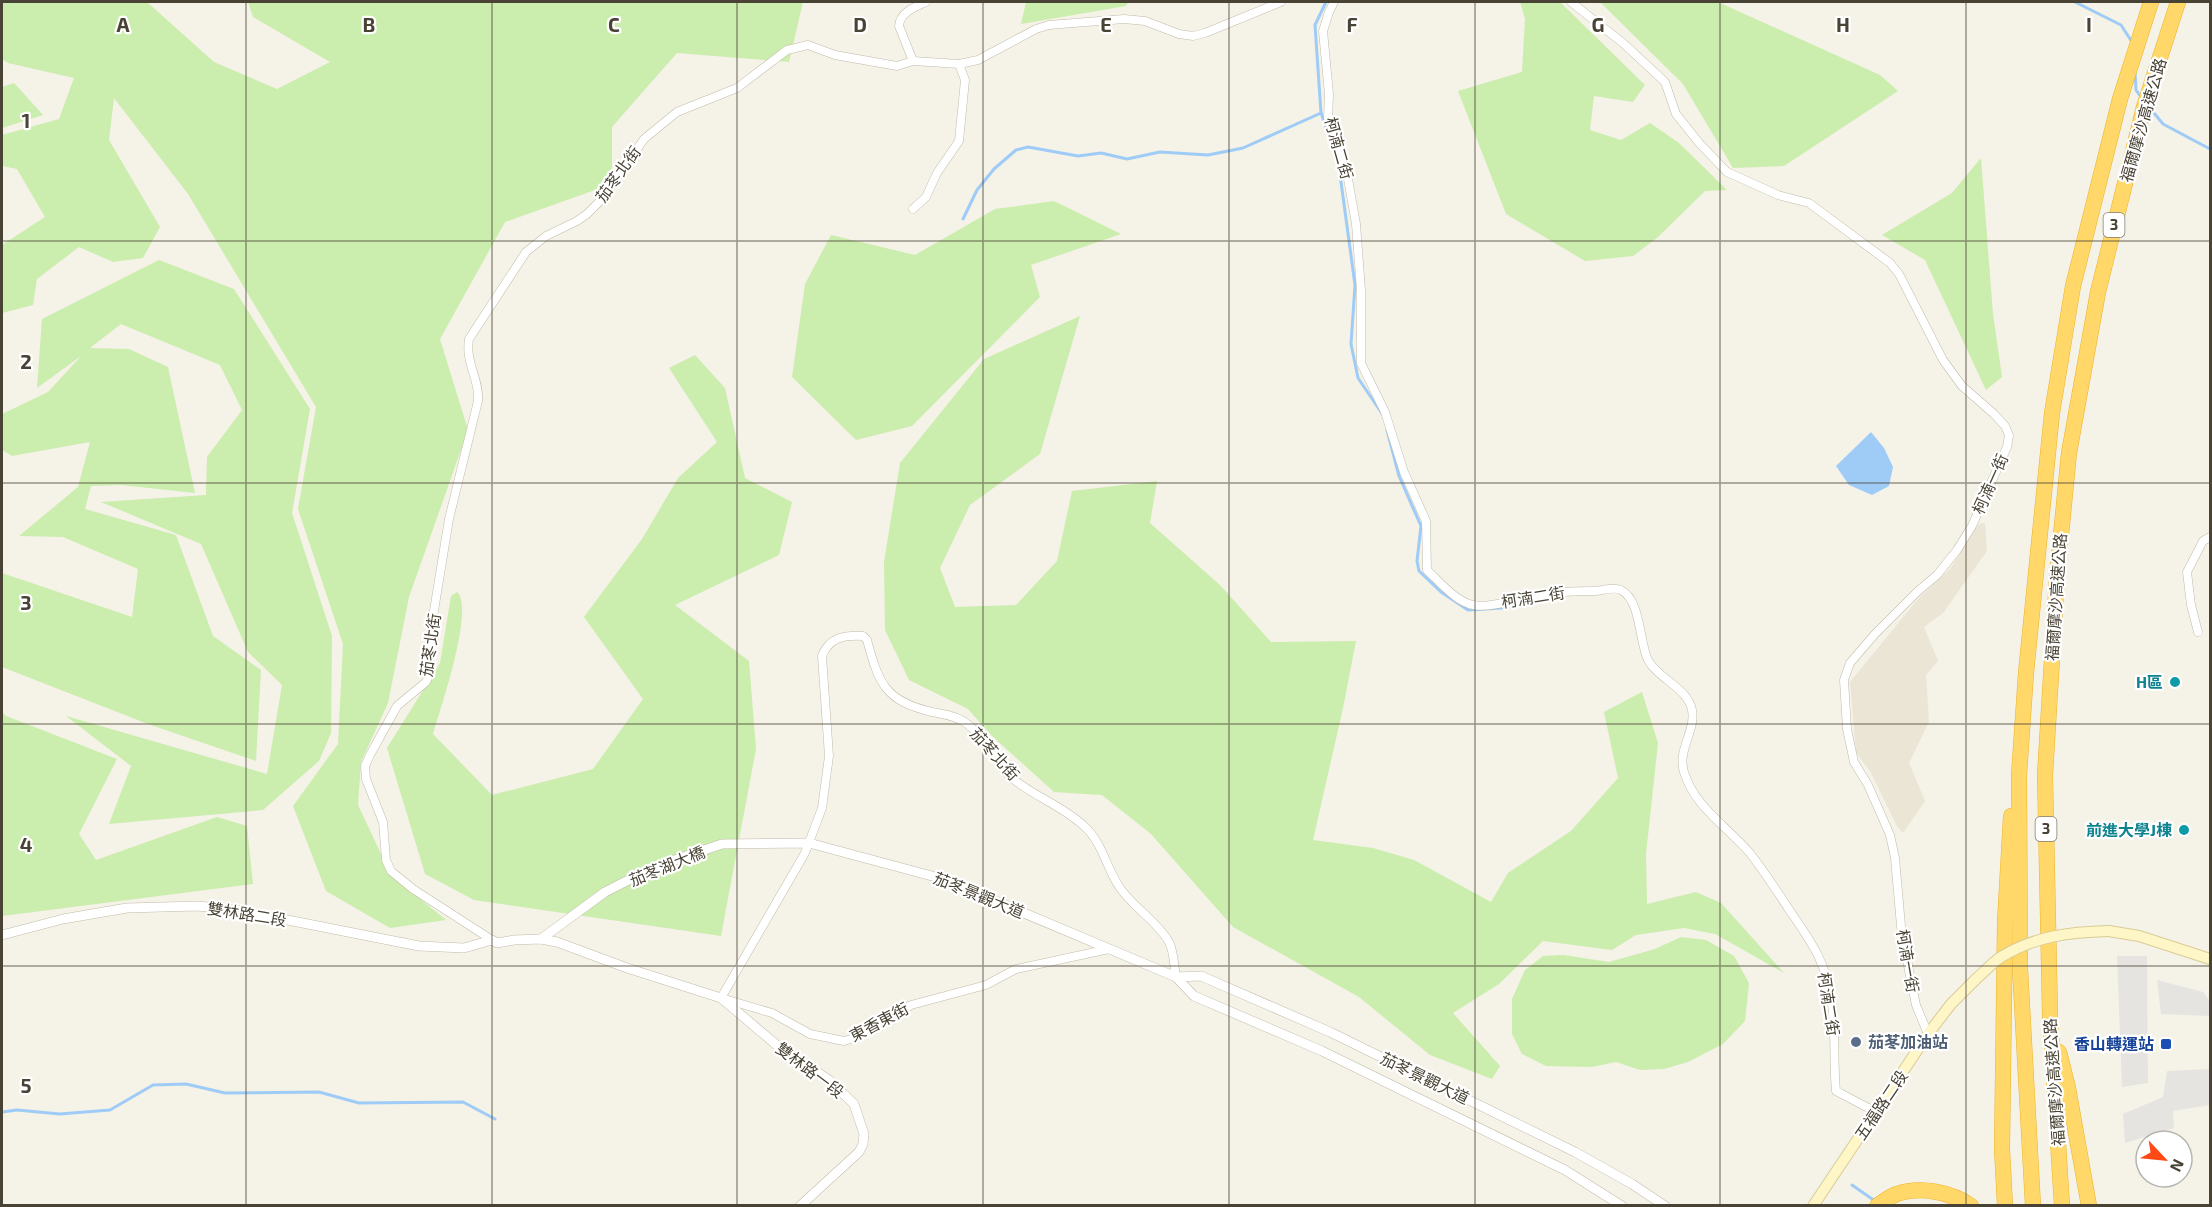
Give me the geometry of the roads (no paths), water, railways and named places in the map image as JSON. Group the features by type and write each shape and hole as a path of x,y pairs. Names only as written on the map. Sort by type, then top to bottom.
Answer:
{"highway":[{"name":"福爾摩沙高速公路","path":"2033,1206 2020,968 2019,775 2026,673 2052,412 2073,286 2120,99 2151,2"},
{"name":"福爾摩沙高速公路","path":"2062,1206 2050,1015 2045,775 2057,576 2069,453 2098,292 2144,107 2178,2"},
{"path":"2005,1206 2002,1149 2005,922 2009,829 2026,673"},
{"path":"2050,1015 2068,1088 2089,1206"},
{"path":"1881,1203 1896,1194 1909,1191 1931,1191 1957,1198 1971,1206"}],"main road":[{"name":"五福路二段","path":"1813,1206 1928,1034 1951,1004 2000,957 2038,940 2071,932 2109,931 2139,936 2211,959"}],"street":[{"path":"913,61 899,26 900,21 906,12 926,2"},
{"name":"茄苳北街","path":"492,940 413,889 391,871 386,860 383,822 366,779 365,766 397,706 426,682 429,675 430,635 450,519 478,401 479,390 469,363 470,339 526,252 546,236 587,214 608,191 644,139 677,112 737,88 787,50 808,45 835,55 897,66 913,61 959,64 978,60 1036,29 1049,25 1124,19 1145,21 1179,34 1194,36 1281,2"},
{"name":"柯湳二街","path":"1334,2 1323,31 1329,93 1328,118 1345,162 1356,224 1361,290 1361,363 1385,412 1404,472 1426,521 1427,570 1458,597 1474,606 1574,591 1600,591 1612,588 1626,594 1640,621 1641,641 1648,660 1683,695 1692,709 1692,722 1682,760 1692,790 1702,804 1763,870 1815,947 1822,964 1832,1004 1836,1042 1836,1090 1876,1112"},
{"name":"柯湳一街","path":"1571,2 1623,42 1665,82 1676,114 1727,172 1778,195 1809,203 1890,263 1899,274 1943,360 1962,386 2005,426 2009,435 2007,447 1972,526 1957,550 1937,574 1875,634 1850,663 1844,680 1846,729 1854,762 1878,805 1890,835 1895,858 1901,926 1910,976 1916,1005 1928,1034"},
{"path":"913,209 926,197 937,173 959,141 965,80 959,64"},
{"path":"2198,632 2191,605 2187,572 2203,541 2211,537"},
{"name":"茄苳北街","path":"721,998 805,853 822,808 829,756 822,656 833,640 847,635 863,636 867,640 881,683 896,698 919,709 963,721 978,733 1013,779 1085,826 1104,853 1119,887 1154,923 1169,943 1176,977"},
{"name":"茄苳湖大橋","path":"541,939 605,892 654,867 722,844 809,843"},
{"name":"茄苳景觀大道","path":"809,843 943,879 1176,977 1194,996 1343,1061 1565,1170 1622,1206"},
{"name":"雙林路二段","path":"2,935 63,919 126,908 197,906 237,910 419,946 464,948 492,940"},
{"path":"492,940 498,943 541,939 557,942 627,968 721,998"},
{"name":"東香東街","path":"721,998 772,1013 810,1034 844,1041 855,1038 911,1005 986,984 1016,969 1109,949"},
{"name":"茄苳景觀大道","path":"1176,977 1201,976 1330,1032 1575,1152 1632,1184 1665,1206"},
{"name":"雙林路一段","path":"721,998 779,1047 829,1080 854,1104 864,1134 859,1152 800,1206"}],"water":[{"path":"1871,432 1884,448 1893,467 1889,486 1872,495 1849,485 1836,466"}],"waterway":[{"path":"1326,2 1315,25 1321,113 1338,160 1355,285 1351,344 1358,378 1383,415"},
{"path":"2075,2 2121,25 2132,42"},
{"path":"2135,72 2136,90 2141,97"},
{"path":"2149,107 2163,124 2210,149"},
{"path":"963,219 977,190 994,169 1016,150 1028,147 1078,156 1101,153 1127,159 1160,152 1208,155 1243,148 1321,113"},
{"path":"1387,430 1399,476 1421,526 1417,561 1419,571 1441,592 1468,610 1502,608"},
{"path":"2,1112 17,1110 60,1114 110,1110 153,1085 186,1084 225,1093 319,1092 359,1103 463,1102 495,1119"},
{"path":"1852,1185 1875,1201"}],"place":[{"name":"H區","path":"2175,682"},
{"name":"前進大學J棟","path":"2184,830"},
{"name":"茄苳加油站","path":"1856,1042"},
{"name":"香山轉運站","path":"2166,1044"}]}
